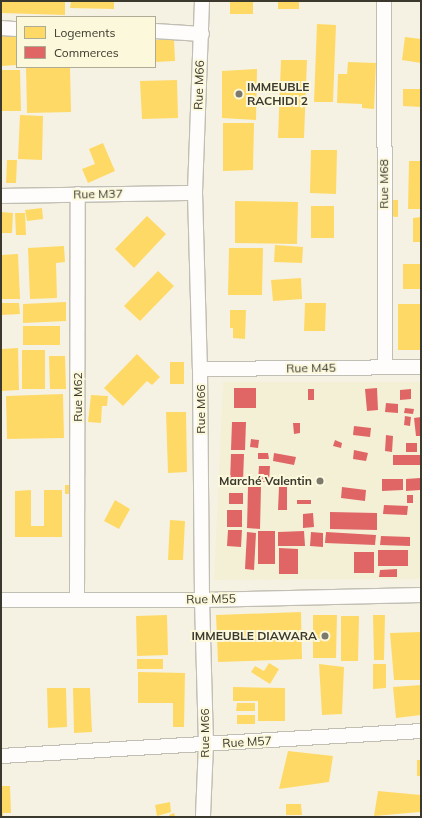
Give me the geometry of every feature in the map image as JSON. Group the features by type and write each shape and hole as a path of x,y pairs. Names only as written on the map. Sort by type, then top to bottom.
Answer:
{"street":[{"name":"Rue M66","path":"202,1 202,34 195,193 200,369 202,600 206,744 203,817"},
{"name":"Rue M68","path":"384,1 385,367"},
{"path":"1,28 16,29"},
{"path":"156,31 202,34"},
{"name":"Rue M37","path":"1,196 195,193"},
{"name":"Rue M62","path":"77,600 78,194"},
{"name":"Rue M45","path":"200,369 421,367"},
{"name":"Rue M55","path":"1,600 202,600 421,595"},
{"name":"Rue M57","path":"1,756 421,732"}],"shaded area":[{"name":"Marché Valentin","path":"223,382 421,382 421,579 214,580"}],"building: Logements":[{"path":"1,1 65,1 65,15 1,13"},
{"path":"71,1 114,1 114,9 70,8"},
{"path":"230,1 253,1 253,14 230,14"},
{"path":"278,1 299,1 299,9 278,9"},
{"path":"317,24 336,25 333,102 314,102"},
{"path":"16,32 16,65 1,66 1,33"},
{"path":"405,37 421,39 421,63 402,60"},
{"path":"156,40 174,40 175,61 156,62"},
{"path":"281,60 307,60 304,138 278,138"},
{"path":"348,62 376,63 374,109 362,108 362,104 337,103 338,74 347,74"},
{"path":"26,68 70,68 71,112 27,113"},
{"name":"IMMEUBLE RACHIDI 2","path":"257,69 256,120 222,118 222,71"},
{"path":"1,70 20,70 21,111 1,111"},
{"path":"177,80 178,118 142,119 140,81"},
{"path":"403,89 421,89 421,107 403,106"},
{"path":"20,115 43,116 42,160 18,159"},
{"path":"223,123 254,123 253,170 223,171"},
{"path":"103,143 115,171 88,183 82,169 95,164 89,149"},
{"path":"311,150 337,150 336,194 310,193"},
{"path":"7,160 17,160 16,183 6,183"},
{"path":"409,161 421,161 421,209 408,209"},
{"path":"388,200 398,200 398,217 387,216"},
{"path":"235,201 298,202 297,244 235,243"},
{"path":"311,206 334,206 334,238 311,238"},
{"path":"42,208 43,219 27,221 25,210"},
{"path":"1,212 13,213 12,233 1,233"},
{"path":"15,213 25,213 26,235 16,235"},
{"path":"147,216 166,234 134,268 115,249"},
{"path":"421,217 421,242 413,242 413,218"},
{"path":"275,245 303,247 302,263 274,262"},
{"path":"64,246 65,262 56,263 57,298 30,299 28,248"},
{"path":"229,248 263,248 262,295 228,295"},
{"path":"18,254 20,299 2,299 1,255"},
{"path":"403,264 421,264 421,289 403,289"},
{"path":"158,271 174,286 140,321 124,306"},
{"path":"301,278 302,299 273,301 271,280"},
{"path":"66,302 66,321 23,323 23,304"},
{"path":"1,303 19,303 20,314 1,315"},
{"path":"305,303 326,303 325,331 304,331"},
{"path":"398,304 421,304 421,350 398,350"},
{"path":"230,310 246,310 245,339 233,338 233,328 230,328"},
{"path":"23,326 60,326 60,345 23,345"},
{"path":"18,348 19,390 1,391 1,349"},
{"path":"22,350 45,350 45,389 22,389"},
{"path":"137,354 160,377 152,385 147,381 123,406 104,388"},
{"path":"49,356 65,356 66,389 50,389"},
{"path":"170,362 184,362 184,384 170,384"},
{"path":"63,394 64,438 7,439 6,396"},
{"path":"91,395 108,396 107,406 102,406 101,423 88,422"},
{"path":"166,412 186,412 187,472 168,473"},
{"path":"65,485 75,485 75,494 65,494"},
{"path":"31,490 31,526 44,526 44,490 62,490 62,537 15,537 15,491"},
{"path":"115,500 130,509 119,529 104,521"},
{"path":"170,520 185,521 183,560 168,560"},
{"path":"301,612 302,659 218,662 216,615"},
{"path":"167,615 168,655 137,656 136,616"},
{"name":"IMMEUBLE DIAWARA","path":"313,615 337,615 336,658 313,658"},
{"path":"373,615 385,615 384,660 374,660"},
{"path":"341,616 359,616 358,661 341,661"},
{"path":"421,632 421,680 394,680 390,633"},
{"path":"137,659 163,659 163,669 137,669"},
{"path":"269,663 279,669 270,684 251,672 255,666 264,671"},
{"path":"319,664 344,667 342,714 322,715"},
{"path":"373,664 386,664 386,688 373,689"},
{"path":"138,672 185,673 184,727 173,727 173,703 138,703"},
{"path":"421,685 421,715 396,718 393,687"},
{"path":"233,687 285,688 285,721 258,721 258,701 233,701"},
{"path":"47,688 66,688 67,727 48,728"},
{"path":"73,688 90,688 92,732 74,733"},
{"path":"237,703 255,703 255,711 236,711"},
{"path":"237,715 255,715 255,724 237,724"},
{"path":"288,751 333,756 329,782 279,789"},
{"path":"417,760 421,760 421,776 417,776"},
{"path":"1,786 10,786 11,813 3,813 3,817 1,817"},
{"path":"378,791 421,795 420,812 374,816"},
{"path":"170,802 171,812 157,816 155,805"},
{"path":"286,804 301,804 302,815 286,815"},
{"path":"174,813 175,816 170,817 169,815"}],"building: Commerces":[{"path":"234,388 256,388 256,408 234,408"},
{"path":"377,388 378,410 367,411 365,389"},
{"path":"308,389 314,389 314,400 308,400"},
{"path":"411,389 411,399 400,400 400,390"},
{"path":"386,403 398,404 398,413 385,412"},
{"path":"405,408 414,409 413,414 404,413"},
{"path":"405,416 411,417 410,426 404,425"},
{"path":"421,417 421,436 416,436 414,418"},
{"path":"232,422 246,422 245,450 231,450"},
{"path":"293,423 300,423 300,433 294,434"},
{"path":"354,426 371,428 370,437 353,435"},
{"path":"386,435 393,436 392,452 385,451"},
{"path":"251,439 259,440 258,448 250,447"},
{"path":"335,440 342,443 341,448 333,446"},
{"path":"406,443 417,443 417,452 406,452"},
{"path":"354,450 368,453 366,461 353,459"},
{"path":"258,453 268,453 269,459 258,459"},
{"path":"274,453 296,457 294,465 273,461"},
{"path":"231,454 244,454 243,482 230,482"},
{"path":"393,455 420,455 420,465 393,465"},
{"path":"259,466 270,466 269,482 258,482"},
{"path":"420,478 420,490 406,491 406,479"},
{"path":"382,479 403,479 403,490 382,491"},
{"path":"248,487 261,487 260,529 247,528"},
{"path":"279,487 287,487 287,510 278,510"},
{"path":"342,487 366,490 365,501 341,498"},
{"path":"229,493 243,493 243,504 229,504"},
{"path":"407,495 413,495 413,503 407,503"},
{"path":"297,500 311,500 311,504 297,504"},
{"path":"384,505 408,506 407,515 383,514"},
{"path":"227,510 242,510 242,527 227,527"},
{"path":"330,512 377,513 377,530 330,529"},
{"path":"313,513 314,527 303,528 303,514"},
{"path":"228,530 242,530 241,547 227,546"},
{"path":"258,531 275,531 275,564 258,564"},
{"path":"304,531 305,546 278,546 278,532"},
{"path":"247,532 256,533 254,570 245,569"},
{"path":"311,532 323,533 323,547 310,546"},
{"path":"326,532 376,535 375,545 325,543"},
{"path":"381,536 410,537 410,546 380,545"},
{"path":"279,548 298,549 298,574 279,574"},
{"path":"378,550 408,550 408,566 378,566"},
{"path":"354,552 374,552 374,573 354,573"},
{"path":"397,569 397,577 379,577 380,570"}],"place":[{"name":"IMMEUBLE RACHIDI 2","path":"239,94"},
{"name":"Marché Valentin","path":"320,481"},
{"name":"IMMEUBLE DIAWARA","path":"325,636"}]}
